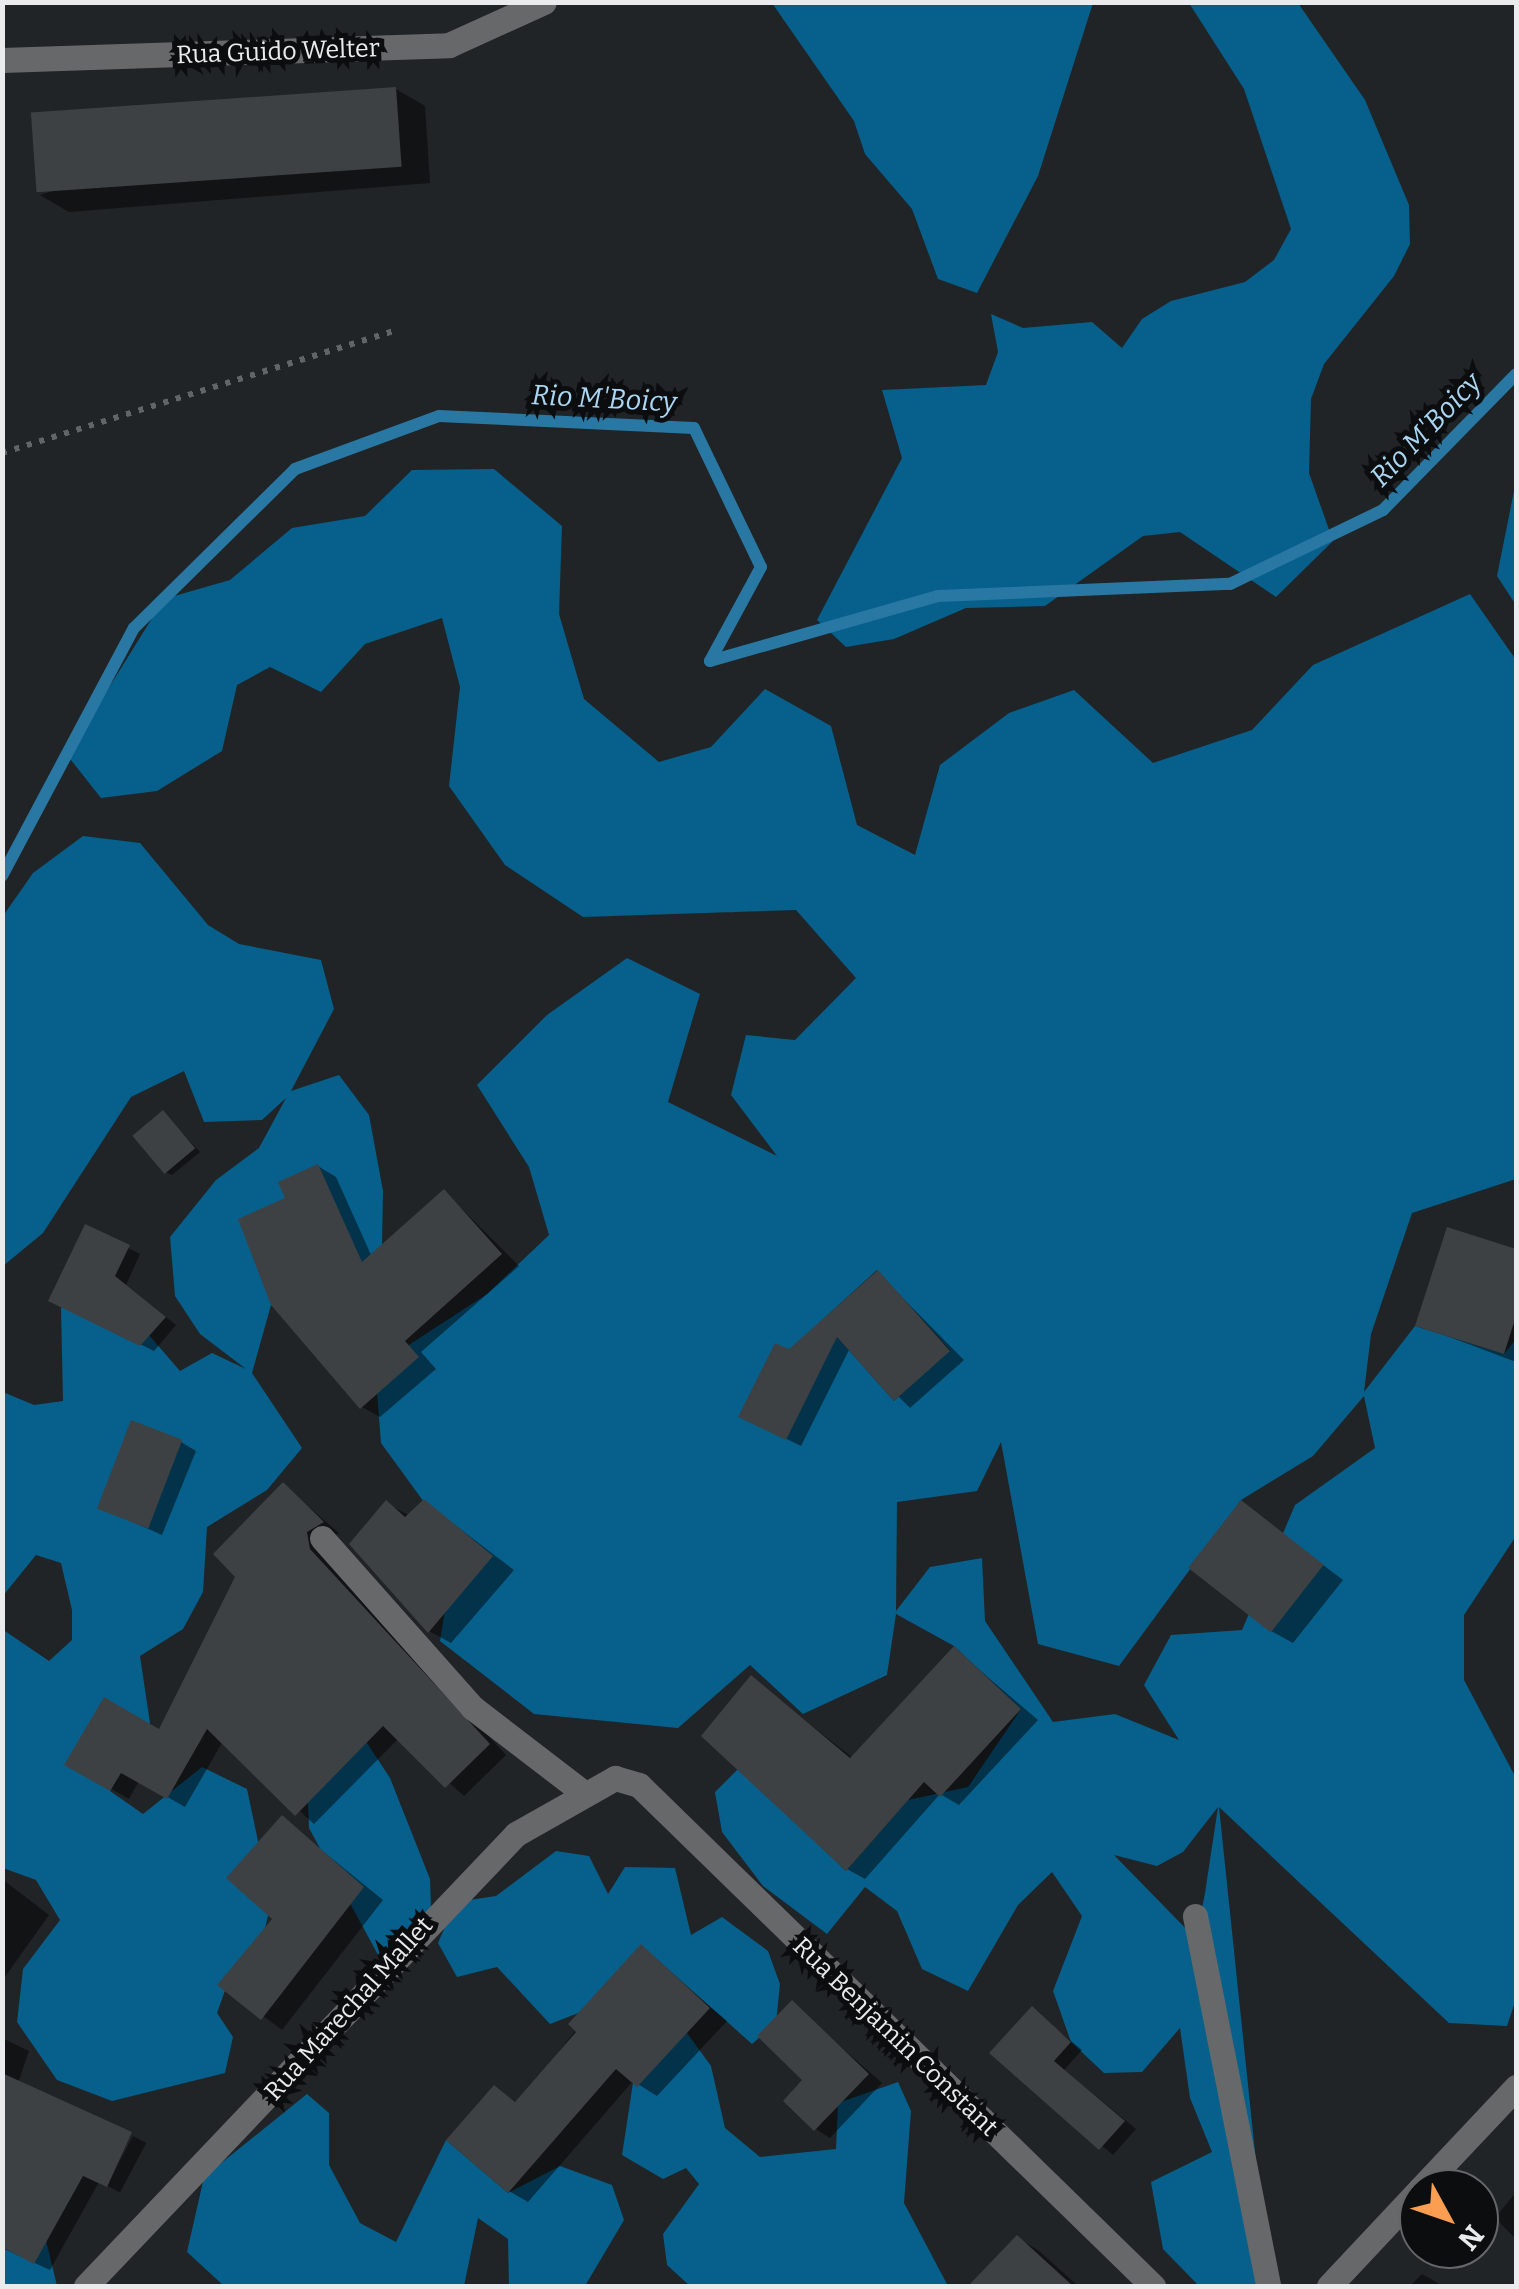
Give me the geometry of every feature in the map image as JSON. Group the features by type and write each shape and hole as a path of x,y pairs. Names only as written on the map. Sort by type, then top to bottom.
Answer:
{"street":[{"name":"Rua Guido Welter","path":"2,60 450,45 544,2"},
{"path":"322,1538 473,1708 580,1790"},
{"name":"Rua Marechal Mallet","path":"86,2286 435,1913 516,1834 580,1790 615,1778 640,1785"},
{"name":"Rua Benjamin Constant","path":"640,1785 1153,2286"},
{"path":"1195,1916 1268,2286"},
{"path":"1439,2169 1516,2087"},
{"path":"1328,2286 1399,2211"}],"path":[{"path":"2,453 398,330"}],"shaded area":[{"path":"772,3 1093,3 1038,176 977,293 938,279 912,209 865,154 854,121"},
{"path":"1189,3 1298,3 1365,100 1409,205 1410,244 1394,276 1324,364 1311,399 1309,473 1333,541 1276,597 1180,532 1143,536 1045,606 966,608 894,639 846,647 817,620 902,458 882,390 986,385 998,352 991,314 1023,328 1092,322 1122,348 1142,319 1171,301 1245,282 1274,260 1291,229 1244,89"},
{"path":"494,469 562,526 559,614 584,699 659,762 711,747 765,689 831,726 857,825 915,855 940,765 1009,713 1074,690 1153,763 1252,730 1313,665 1470,594 1516,660 1516,1179 1412,1213 1371,1334 1364,1392 1415,1326 1504,1354 1516,1339 1516,1536 1464,1615 1464,1680 1516,1778 1516,1999 1507,2026 1449,2023 1219,1807 1269,2286 1199,2286 1163,2249 1151,2182 1212,2152 1190,2098 1180,2028 1142,2072 1104,2073 1071,2042 1053,1991 1082,1916 1052,1872 1018,1905 968,1991 922,1969 897,1911 865,1887 827,1934 763,1886 722,1832 715,1792 739,1768 846,1871 908,1800 968,1787 1021,1709 954,1646 896,1614 887,1675 803,1714 750,1665 678,1728 534,1714 440,1641 449,1584 429,1509 381,1443 375,1367 487,1294 549,1235 529,1167 477,1085 547,1015 627,958 700,994 668,1102 777,1156 731,1095 746,1035 795,1040 856,978 796,910 583,917 505,865 449,786 460,687 442,618 365,644 321,692 270,667 237,685 222,751 157,791 101,798 67,755 164,599 230,580 292,528 365,516 412,470","holes":["877,1270 950,1350 894,1401 822,1320","1364,1396 1375,1448 1295,1505 1242,1630 1171,1635 1144,1685 1179,1740 1115,1714 1053,1722 985,1621 982,1558 930,1567 896,1611 897,1502 977,1491 1001,1442 1038,1644 1119,1666 1241,1500 1313,1456","1218,1807 1196,1939 1114,1855 1157,1866 1183,1852"]},
{"path":"1516,481 1516,605 1497,576"},
{"path":"83,836 140,843 208,925 239,944 321,960 334,1009 291,1091 339,1075 369,1115 383,1191 382,1245 355,1284 329,1254 271,1305 252,1373 302,1448 267,1490 207,1527 203,1592 183,1629 140,1656 150,1723 110,1791 143,1814 202,1767 247,1789 271,1903 262,1941 234,1965 217,2013 233,2037 225,2073 112,2101 57,2080 17,2022 23,1969 60,1920 36,1880 3,1868 2,1629 49,1661 72,1640 72,1610 61,1563 36,1555 2,1597 3,1392 34,1405 63,1401 61,1308 129,1312 180,1371 212,1353 246,1369 200,1334 175,1296 170,1237 216,1180 259,1148 286,1098 262,1120 204,1122 184,1071 131,1097 43,1233 3,1266 3,916 33,873"},
{"path":"348,1740 367,1743 390,1778 430,1879 431,1908 382,1962 309,1828 307,1781"},
{"path":"556,1851 589,1856 608,1894 625,1867 675,1868 691,1935 722,1917 768,1951 780,1984 776,2023 752,2044 641,1945 630,1993 550,2024 497,1967 457,1977 438,1943 456,1902 496,1896"},
{"path":"687,2033 711,2066 725,2128 760,2157 836,2149 838,2103 898,2082 911,2111 904,2203 948,2286 690,2286 667,2265 663,2234 699,2184 686,2168 663,2179 622,2155 636,2063"},
{"path":"307,2094 329,2113 329,2165 360,2223 396,2242 446,2140 508,2193 560,2166 612,2185 624,2220 585,2286 509,2286 508,2239 478,2218 464,2286 224,2286 187,2252 204,2177"},
{"path":"2,2179 41,2219 57,2286 3,2286"}],"building":[{"path":"396,87 402,167 36,192 31,113"},
{"path":"163,1110 195,1148 164,1174 132,1136"},
{"path":"318,1164 362,1262 444,1189 502,1254 405,1341 419,1357 360,1409 271,1305 238,1219 285,1198 278,1182"},
{"path":"85,1224 130,1245 115,1276 166,1317 140,1346 48,1301"},
{"path":"1447,1227 1516,1249 1516,1316 1504,1354 1415,1326"},
{"path":"878,1270 950,1351 894,1401 837,1337 786,1440 738,1417 775,1343 789,1349"},
{"path":"131,1420 182,1440 148,1528 97,1509"},
{"path":"283,1482 324,1522 307,1532 310,1549 490,1744 445,1788 383,1726 295,1816 207,1729 167,1799 121,1773 110,1791 64,1765 104,1697 159,1729 235,1577 213,1554"},
{"path":"424,1499 493,1556 428,1633 349,1544 386,1500 405,1517"},
{"path":"1241,1500 1324,1565 1271,1632 1188,1568"},
{"path":"954,1646 1021,1709 940,1797 924,1782 846,1871 701,1736 751,1675 850,1758"},
{"path":"282,1815 364,1887 261,2020 217,1985 272,1919 226,1878"},
{"path":"641,1944 710,2008 637,2087 616,2069 508,2193 446,2140 494,2085 515,2102 576,2032 568,2024"},
{"path":"792,2000 869,2074 814,2131 783,2101 802,2080 757,2036"},
{"path":"1032,2006 1071,2042 1054,2061 1125,2121 1099,2150 989,2053"},
{"path":"2,2073 132,2132 107,2187 83,2176 34,2264 2,2247"},
{"path":"1017,2235 1073,2286 968,2286"}],"waterway":[{"name":"Rio M'Boicy","path":"2,876 134,628 295,469 439,416 694,428 761,567 710,661 938,596 1230,584 1383,510 1516,374"}]}
